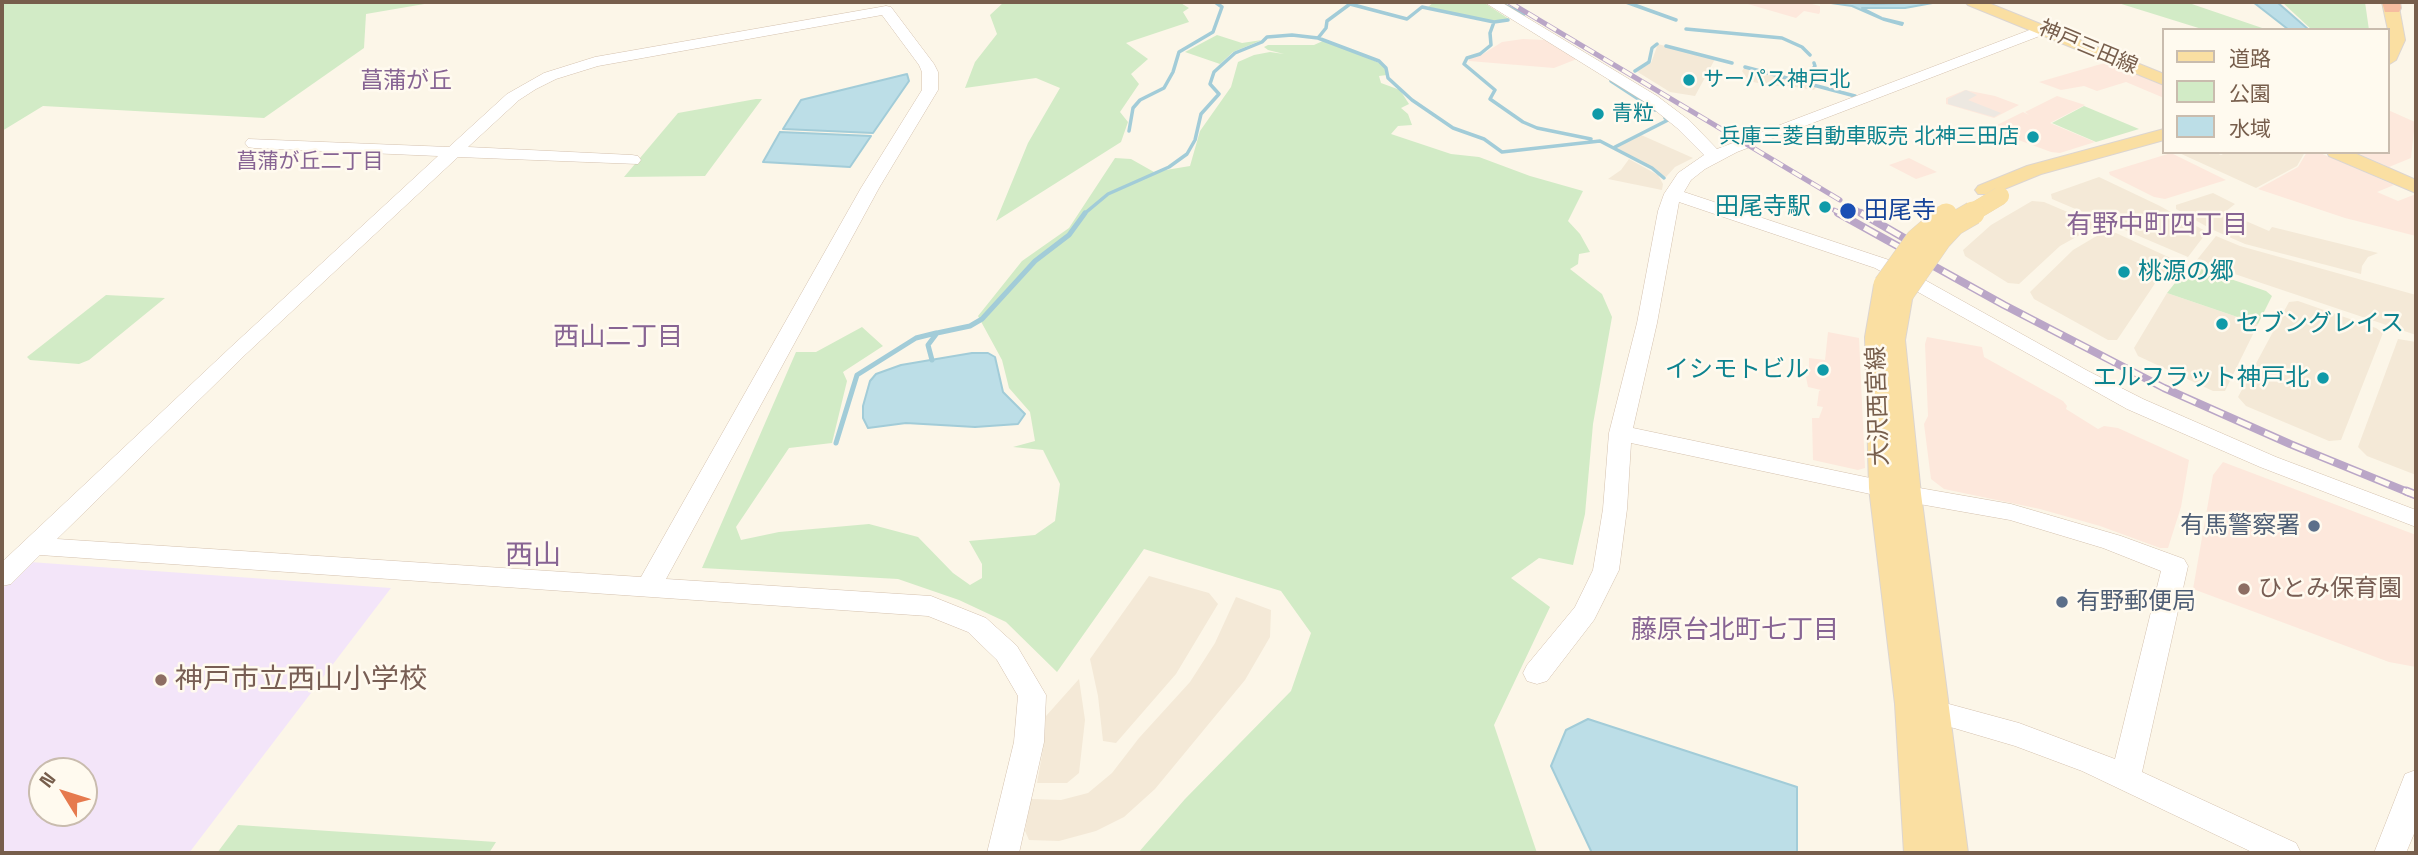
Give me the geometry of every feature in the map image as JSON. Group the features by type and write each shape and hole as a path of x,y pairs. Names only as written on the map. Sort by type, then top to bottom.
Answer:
{"main road":[{"name":"神戸三田線","path":"1973,2 2045,29 2162,79"},
{"path":"2381,28 2387,3"},
{"path":"2387,3 2397,40 2390,56"},
{"name":"大沢西宮線","path":"1951,853 1922,708 1895,491 1894,290 1954,225 1993,193 2034,170 2162,135"},
{"name":"大沢西宮線","path":"1993,193 2162,146"},
{"path":"2341,154 2416,187"},
{"name":"大沢西宮線","path":"1921,853 1922,708"}],"street":[{"path":"1491,2 1651,100 1677,119 1714,156"},
{"path":"2,577 239,350 513,97 530,86 569,69 619,58 886,10 930,72 930,90 856,212 647,589"},
{"path":"1537,673 1585,613 1606,570 1615,509 1620,433 1647,323 1672,194 1684,177 1714,156 2045,29"},
{"path":"254,143 632,160"},
{"path":"1672,194 1882,264 2080,376 2135,404 2268,462 2416,519"},
{"path":"1620,433 2022,515 2112,542 2175,566 2126,777"},
{"path":"35,546 930,606 977,625 1007,653 1032,695 1029,742 1003,853"},
{"path":"1922,708 2036,740 2126,777 2285,853"},
{"path":"2390,853 2416,783"}],"shaded area":[{"path":"1741,2 1804,2 1820,6 1820,12 1804,11 1796,18"},
{"path":"1545,40 1577,59 1554,68 1469,61 1469,58 1483,54 1502,42"},
{"path":"1658,44 1715,59 1695,96 1670,92 1636,71 1651,63"},
{"path":"2108,62 2162,85 2162,97 2126,82 2097,91 2084,86 2061,90 2039,82"},
{"path":"1745,67 1817,86 1814,90 1749,81 1742,71"},
{"path":"1965,90 1995,96 2019,105 1994,118 1946,104 1946,98"},
{"path":"1966,90 1977,95 1968,100 2001,113 1994,117 1948,104 1948,99"},
{"path":"2057,96 2085,105 2050,123 2095,142 2060,153 2051,152 1991,128 2023,112 2029,115 2025,112"},
{"path":"2390,111 2415,122 2411,158 2389,167 2360,154 2390,154"},
{"path":"1639,134 1693,158 1675,167 1666,177 1614,146"},
{"path":"2173,154 2226,180 2165,199 2154,197 2110,175 2109,172"},
{"path":"2181,154 2304,154 2297,166 2256,188"},
{"path":"2306,154 2323,154 2394,185 2377,192 2398,201 2416,194 2416,236 2345,218 2258,189 2298,167"},
{"path":"1909,158 1937,172 1916,179 1889,165"},
{"path":"1629,159 1658,175 1663,184 1662,190 1608,179 1621,170"},
{"path":"2099,177 2207,232 2188,257 2052,199 2051,194"},
{"path":"2213,193 2235,204 2225,212 2269,231 2272,227 2378,253 2368,257 2362,266 2361,274 2245,244 2176,209 2176,205"},
{"path":"2032,201 2044,202 2091,222 2094,227 2060,246 2019,284 2008,283 1965,256 1963,250 1991,225"},
{"path":"2105,231 2116,233 2177,261 2160,276 2117,340 2108,340 2034,299 2030,292 2073,250"},
{"path":"2216,236 2240,246 2416,295 2416,335 2196,261"},
{"path":"2167,293 2258,324 2225,391 2213,391 2138,356 2134,348"},
{"path":"2298,301 2376,328 2383,333 2341,440 2329,441 2246,406 2238,397 2289,302"},
{"path":"1828,332 1859,338 1865,468 1858,470 1813,460 1812,418 1819,418 1823,407 1817,406 1821,390 1808,387 1806,377 1809,375 1809,358 1825,360"},
{"path":"1927,337 1982,347 1984,357 2063,401 2066,409 2098,429 2104,426 2118,428 2189,460 2181,507 2168,548 2160,548 2100,526 2040,509 1944,489 1931,479 1924,424 1928,416"},
{"path":"2398,339 2416,342 2416,475 2367,456 2358,447"},
{"path":"2223,462 2416,535 2416,667 2389,662 2193,589 2213,475"},
{"name":"神戸市立西山小学校","path":"30,562 391,588 189,853 2,853 2,589"},
{"path":"1149,576 1209,593 1218,604 1176,674 1116,743 1103,741 1098,696 1090,659"},
{"path":"1236,597 1271,610 1270,637 1245,680 1155,789 1124,817 1096,831 1059,841 1029,840 1025,831 1031,799 1061,800 1088,793 1112,773 1139,738 1190,682 1215,643"},
{"path":"1079,679 1085,720 1079,773 1067,783 1037,783 1046,716"}],"green space":[{"path":"2,2 436,2 366,14 364,48 264,118 43,106 2,131"},
{"path":"1004,2 1179,2 1189,8 1183,12 1189,22 1126,43 1148,59 1131,74 1139,84 1120,112 1128,122 1121,142 996,221 1028,143 1060,88 1036,78 965,88 975,62 997,34 990,15"},
{"path":"1434,2 1483,2 1509,19 1493,21 1428,7"},
{"path":"2115,2 2186,2 2262,28 2199,28"},
{"path":"2282,2 2365,2 2369,28 2310,28"},
{"path":"1217,35 1242,43 1262,40 1233,52 1220,64 1185,52"},
{"path":"1325,40 1384,65 1387,75 1379,76 1381,83 1400,90 1409,104 1401,108 1408,114 1412,125 1398,126 1391,134 1451,154 1479,157 1530,176 1583,191 1568,221 1580,234 1590,252 1579,254 1578,264 1570,269 1602,294 1612,317 1593,424 1585,514 1573,565 1539,558 1511,578 1550,607 1494,725 1537,853 1138,853 1185,799 1291,691 1311,633 1281,591 1144,549 1057,672 1006,622 959,600 898,579 702,568 796,352 816,352 862,327 883,346 843,372 847,381 832,443 789,448 736,527 741,540 779,532 869,524 918,537 953,573 970,585 982,578 982,564 969,541 1035,535 1055,521 1060,484 1043,450 1013,447 1035,441 1030,412 1009,388 1002,360 978,316 1022,261 1069,228 1115,158 1131,159 1154,172 1190,166 1200,131 1231,87 1238,62 1270,52 1284,54 1264,47 1268,45 1314,45"},
{"path":"762,99 705,176 624,177 678,113"},
{"path":"2084,106 2139,129 2096,142 2052,123"},
{"path":"2198,268 2266,291 2272,296 2258,324 2167,293 2183,273"},
{"path":"106,295 165,298 89,360 79,364 30,360 27,357"},
{"path":"238,825 496,842 489,853 217,853"}],"water":[{"path":"1824,2 1938,2 1905,8 1862,8 1882,18 1903,23 1902,25 1884,20 1852,6"},
{"path":"2253,2 2277,2 2307,28 2286,28"},
{"path":"907,74 909,81 873,133 783,129 801,100"},
{"path":"780,132 871,136 850,167 763,162"},
{"path":"972,353 988,353 995,357 1003,392 1025,414 1018,424 975,427 906,423 868,428 863,418 863,406 870,381 876,374 901,365"},
{"path":"1588,719 1797,787 1797,853 1592,853 1551,766 1566,730"}],"waterway":[{"path":"1129,131 1133,108 1140,100 1164,88 1173,72 1179,52 1213,32 1222,7 1215,2"},
{"path":"1626,2 1676,20"},
{"path":"1318,38 1326,28 1327,21 1350,4 1407,19 1422,7 1494,22"},
{"path":"1504,5 1524,14 1521,16"},
{"path":"1494,22 1508,20"},
{"path":"1494,22 1490,33 1491,45 1480,54 1467,58 1464,64 1495,90 1490,99 1523,122 1537,128 1591,139"},
{"path":"1686,29 1782,38 1802,47 1810,55"},
{"path":"1085,213 1108,194 1169,167 1187,154 1195,140 1201,114 1219,94 1210,84 1214,72 1235,53 1262,42 1267,37 1292,35 1318,38"},
{"path":"1318,38 1379,61 1386,68 1388,78 1412,100 1453,128 1484,139 1502,152 1600,141 1652,168 1664,178"},
{"path":"1635,71 1649,62 1652,48 1657,44"},
{"path":"1666,46 1732,63"},
{"path":"1805,79 1815,66 1814,63"},
{"path":"1745,67 1855,96"},
{"path":"1611,81 1655,110"},
{"path":"1615,147 1668,120 1665,118"},
{"path":"932,360 928,345 937,333 970,326 982,319 1035,261 1069,235 1085,213"},
{"path":"836,443 857,375 916,338 936,333"}],"railway":[{"path":"1509,2 1840,200"},
{"path":"1848,205 1864,214"},
{"path":"1834,210 1842,214"},
{"path":"1838,213 2004,305 2164,388 2410,493"},
{"path":"1861,213 1918,246"},
{"path":"2406,491 2416,495"}],"place":[{"name":"サーパス神戸北","path":"1689,80"},
{"name":"青粒","path":"1598,114"},
{"name":"兵庫三菱自動車販売 北神三田店","path":"2033,137"},
{"name":"田尾寺駅","path":"1825,207"},
{"name":"田尾寺","path":"1848,211"},
{"name":"桃源の郷","path":"2124,272"},
{"name":"セブングレイス","path":"2222,324"},
{"name":"イシモトビル","path":"1823,370"},
{"name":"エルフラット神戸北","path":"2323,378"},
{"name":"有馬警察署","path":"2314,526"},
{"name":"ひとみ保育園","path":"2244,589"},
{"name":"有野郵便局","path":"2062,602"},
{"name":"神戸市立西山小学校","path":"161,680"}],"district":[{"name":"菖蒲が丘","path":"406,82"},
{"name":"菖蒲が丘二丁目","path":"310,162"},
{"name":"有野中町四丁目","path":"2157,226"},
{"name":"西山二丁目","path":"618,338"},
{"name":"西山","path":"533,556"},
{"name":"藤原台北町七丁目","path":"1735,631"}]}
